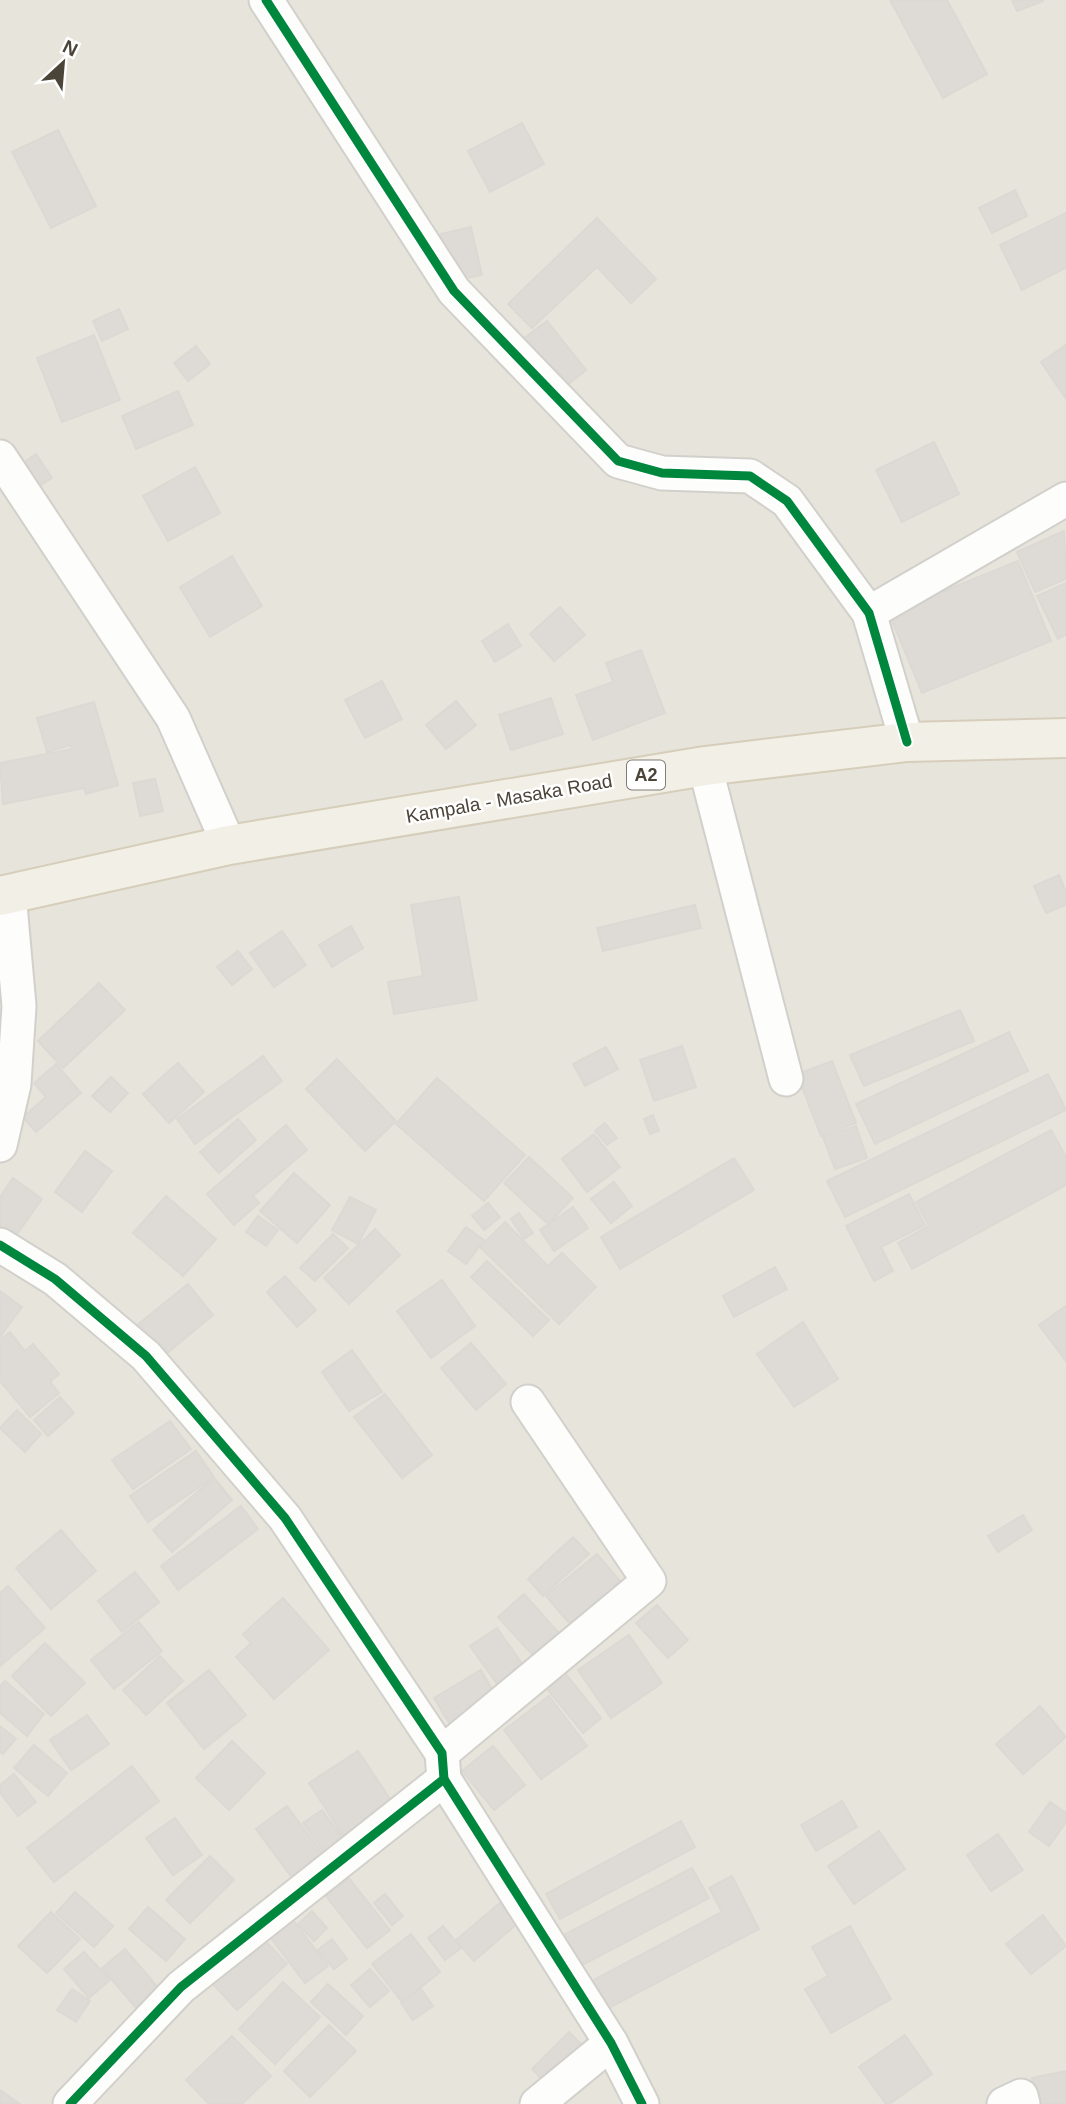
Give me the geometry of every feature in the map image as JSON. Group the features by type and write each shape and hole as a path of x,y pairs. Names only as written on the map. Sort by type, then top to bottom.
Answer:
{"main road":[{"name":"Kampala - Masaka Road","path":"5,895 229,845 705,766 907,742 1066,738"}],"street":[{"path":"266,0 454,291 618,461 662,472 750,476 788,501 869,613 907,742"},
{"path":"0,457 173,718 229,845"},
{"path":"869,613 1066,499"},
{"path":"705,766 786,1079"},
{"path":"0,1145 14,1084 19,1006 5,895"},
{"path":"0,1245 55,1279 146,1356 285,1518 443,1766 611,2043 642,2104"},
{"path":"70,2104 181,1986 443,1766 649,1581 528,1402"},
{"path":"537,2104 611,2043"},
{"path":"1004,2104 1021,2096 1023,2104"}],"shaded area":[{"path":"0,0 1066,0 1066,2104 0,2104"}],"building":[{"path":"890,0 947,0 987,74 943,98"},
{"path":"1012,0 1043,0 1043,1 1017,11"},
{"path":"522,123 544,164 490,192 468,151"},
{"path":"58,130 96,206 51,228 12,152"},
{"path":"1015,190 1027,216 992,233 979,208"},
{"path":"1066,213 1066,268 1022,290 1000,245"},
{"path":"597,218 656,279 631,303 597,267 532,328 508,304"},
{"path":"471,227 482,275 452,281 441,234"},
{"path":"119,309 128,329 102,341 93,321"},
{"path":"547,321 586,370 557,393 518,343"},
{"path":"94,335 120,400 62,422 37,358"},
{"path":"1066,345 1066,399 1041,362"},
{"path":"196,346 210,364 188,381 174,363"},
{"path":"178,391 193,425 136,449 122,416"},
{"path":"934,442 959,494 902,522 876,470"},
{"path":"36,454 52,478 35,489 19,466"},
{"path":"195,467 220,513 168,541 143,496"},
{"path":"1064,531 1066,579 1035,592 1017,552"},
{"path":"232,556 262,606 210,637 180,587"},
{"path":"1018,561 1051,641 922,693 889,613"},
{"path":"1066,583 1066,635 1058,639 1037,596"},
{"path":"560,607 585,635 554,661 530,634"},
{"path":"508,624 521,646 495,662 482,641"},
{"path":"641,650 665,713 593,740 576,695 613,682 606,663"},
{"path":"382,681 402,719 365,738 345,700"},
{"path":"551,698 563,734 511,750 499,715"},
{"path":"456,701 476,725 446,749 426,725"},
{"path":"94,702 118,785 86,794 84,788 3,804 0,763 72,749 71,745 47,752 37,718"},
{"path":"155,779 163,811 140,816 133,783"},
{"path":"1059,875 1066,892 1066,905 1046,913 1034,886"},
{"path":"459,897 477,1000 394,1014 388,982 423,976 411,905"},
{"path":"695,905 701,928 603,951 597,928"},
{"path":"351,926 363,948 332,967 319,945"},
{"path":"282,931 306,965 274,987 250,953"},
{"path":"238,951 252,969 232,985 217,967"},
{"path":"99,983 125,1010 63,1068 38,1041"},
{"path":"960,1010 974,1041 864,1086 850,1055"},
{"path":"1009,1032 1028,1071 875,1144 856,1104"},
{"path":"682,1046 696,1087 654,1101 640,1060"},
{"path":"606,1047 618,1069 585,1086 573,1064"},
{"path":"263,1056 282,1081 195,1144 177,1119"},
{"path":"337,1059 396,1121 365,1151 306,1089"},
{"path":"832,1061 856,1123 821,1136 797,1074"},
{"path":"178,1063 204,1092 169,1123 143,1094"},
{"path":"56,1064 81,1093 36,1132 23,1117 46,1097 34,1083"},
{"path":"1048,1074 1066,1110 845,1217 827,1181"},
{"path":"111,1077 128,1093 110,1112 92,1096"},
{"path":"437,1078 525,1155 484,1201 396,1124"},
{"path":"653,1115 659,1131 650,1134 644,1119"},
{"path":"238,1119 256,1140 219,1173 200,1152"},
{"path":"605,1123 617,1138 607,1145 595,1131"},
{"path":"286,1125 307,1150 253,1196 259,1203 234,1225 207,1194"},
{"path":"856,1126 867,1158 835,1169 823,1137"},
{"path":"1051,1130 1066,1157 1066,1185 912,1269 898,1243 929,1226 916,1202"},
{"path":"594,1134 620,1167 587,1192 562,1159"},
{"path":"85,1151 112,1171 82,1212 55,1192"},
{"path":"529,1157 573,1198 548,1224 504,1183"},
{"path":"734,1158 754,1190 620,1269 601,1237"},
{"path":"294,1173 330,1205 297,1243 260,1211"},
{"path":"13,1178 42,1199 12,1241 0,1232 0,1197"},
{"path":"614,1182 632,1206 611,1223 591,1199"},
{"path":"909,1194 925,1225 881,1247 893,1271 874,1281 846,1226"},
{"path":"166,1196 216,1239 183,1276 133,1233"},
{"path":"350,1197 376,1210 358,1244 332,1230"},
{"path":"488,1203 500,1217 484,1230 472,1216"},
{"path":"573,1207 588,1228 554,1251 540,1230"},
{"path":"519,1213 533,1233 524,1239 511,1219"},
{"path":"258,1216 278,1230 266,1246 246,1232"},
{"path":"505,1222 548,1266 562,1253 596,1287 559,1324 480,1247"},
{"path":"466,1227 484,1240 466,1264 448,1251"},
{"path":"375,1229 400,1255 349,1304 324,1278"},
{"path":"333,1234 348,1248 315,1281 300,1268"},
{"path":"487,1261 549,1320 533,1336 471,1277"},
{"path":"775,1267 787,1289 734,1317 723,1296"},
{"path":"285,1276 316,1310 297,1327 267,1292"},
{"path":"442,1280 475,1326 431,1358 397,1311"},
{"path":"188,1284 213,1315 161,1358 135,1327"},
{"path":"0,1291 22,1307 0,1337"},
{"path":"1066,1306 1066,1361 1039,1325"},
{"path":"803,1322 838,1379 794,1407 757,1354"},
{"path":"10,1332 25,1351 33,1344 59,1374 50,1382 59,1393 30,1417 0,1381 0,1340"},
{"path":"471,1343 506,1384 476,1410 441,1368"},
{"path":"352,1350 382,1392 349,1411 322,1372"},
{"path":"385,1394 432,1455 402,1478 354,1417"},
{"path":"60,1397 74,1413 48,1436 34,1420"},
{"path":"17,1410 41,1434 25,1452 0,1428"},
{"path":"170,1421 191,1449 133,1489 112,1460"},
{"path":"196,1451 214,1477 148,1522 130,1496"},
{"path":"214,1478 232,1500 172,1552 153,1530"},
{"path":"241,1506 258,1529 178,1590 161,1566"},
{"path":"1023,1515 1032,1530 998,1552 988,1536"},
{"path":"61,1530 96,1571 51,1609 16,1568"},
{"path":"573,1537 589,1554 543,1596 528,1579"},
{"path":"597,1554 626,1588 575,1630 546,1596"},
{"path":"135,1572 159,1602 122,1632 98,1601"},
{"path":"8,1586 45,1628 0,1666 0,1593"},
{"path":"524,1594 566,1641 541,1664 498,1617"},
{"path":"283,1598 329,1650 274,1699 236,1657 251,1643 243,1634"},
{"path":"657,1605 688,1640 668,1658 636,1623"},
{"path":"139,1622 162,1651 114,1689 91,1660"},
{"path":"497,1628 526,1669 499,1687 470,1646"},
{"path":"629,1635 662,1683 611,1718 578,1670"},
{"path":"45,1643 85,1683 51,1716 12,1676"},
{"path":"160,1656 183,1681 146,1715 123,1690"},
{"path":"562,1669 601,1718 583,1733 543,1684"},
{"path":"209,1670 246,1715 204,1749 167,1703"},
{"path":"481,1670 496,1696 449,1723 434,1698"},
{"path":"5,1681 44,1714 27,1736 0,1713 0,1686"},
{"path":"549,1696 587,1746 541,1779 504,1730"},
{"path":"1040,1706 1066,1737 1023,1774 996,1744"},
{"path":"87,1715 109,1744 71,1770 50,1740"},
{"path":"0,1726 16,1739 3,1754 0,1752"},
{"path":"232,1741 265,1773 229,1810 196,1778"},
{"path":"34,1745 67,1773 48,1796 14,1768"},
{"path":"493,1746 525,1785 494,1810 462,1771"},
{"path":"358,1751 396,1808 346,1840 309,1783"},
{"path":"132,1766 159,1801 54,1882 27,1848"},
{"path":"14,1774 36,1802 18,1816 0,1793 0,1785"},
{"path":"842,1801 857,1827 816,1851 801,1825"},
{"path":"1050,1802 1066,1813 1066,1822 1049,1846 1029,1832"},
{"path":"287,1806 324,1856 293,1879 256,1829"},
{"path":"322,1810 348,1845 329,1859 303,1823"},
{"path":"175,1818 202,1855 173,1875 146,1838"},
{"path":"681,1821 695,1847 560,1919 546,1894"},
{"path":"879,1831 905,1869 854,1904 828,1866"},
{"path":"998,1834 1023,1870 991,1891 967,1855"},
{"path":"210,1856 234,1880 190,1923 166,1900"},
{"path":"692,1868 709,1898 577,1968 560,1937"},
{"path":"732,1876 759,1929 605,2010 590,1982 722,1912 709,1888"},
{"path":"349,1878 390,1930 367,1948 326,1896"},
{"path":"75,1892 113,1926 94,1947 56,1913"},
{"path":"385,1894 403,1916 392,1925 374,1903"},
{"path":"500,1903 518,1923 474,1961 456,1940"},
{"path":"148,1907 185,1939 166,1961 129,1929"},
{"path":"312,1911 327,1928 314,1941 298,1924"},
{"path":"51,1912 80,1939 47,1973 18,1946"},
{"path":"1043,1915 1066,1946 1031,1974 1006,1944"},
{"path":"293,1920 328,1966 305,1983 270,1937"},
{"path":"443,1926 461,1948 445,1960 428,1938"},
{"path":"850,1926 891,1999 831,2033 805,1989 828,1976 812,1947"},
{"path":"411,1934 440,1972 402,2002 372,1964"},
{"path":"260,1935 287,1964 237,2010 210,1981"},
{"path":"332,1939 347,1959 334,1969 318,1950"},
{"path":"125,1949 160,1990 137,2009 102,1968"},
{"path":"84,1952 110,1980 89,1998 64,1969"},
{"path":"370,1969 389,1991 370,2007 351,1985"},
{"path":"283,1982 320,2017 275,2064 239,2029"},
{"path":"328,1984 363,2016 346,2035 311,2002"},
{"path":"72,1989 90,2001 76,2022 57,2010"},
{"path":"421,1989 433,2006 413,2020 401,2003"},
{"path":"329,2025 356,2051 310,2097 284,2071"},
{"path":"569,2032 586,2049 549,2086 532,2069"},
{"path":"905,2035 932,2074 886,2104 859,2067"},
{"path":"232,2036 271,2076 242,2104 209,2104 186,2080"},
{"path":"1066,2071 1066,2104 1037,2104 1032,2078"},
{"path":"0,2090 20,2104 0,2104"}],"cycle path":[{"path":"266,0 454,291 618,461 662,473 750,476 787,501 869,613 907,742"},
{"path":"0,1245 55,1279 146,1356 285,1518 442,1753 444,1779 611,2043 642,2104"},
{"path":"70,2104 181,1987 444,1779"}]}
